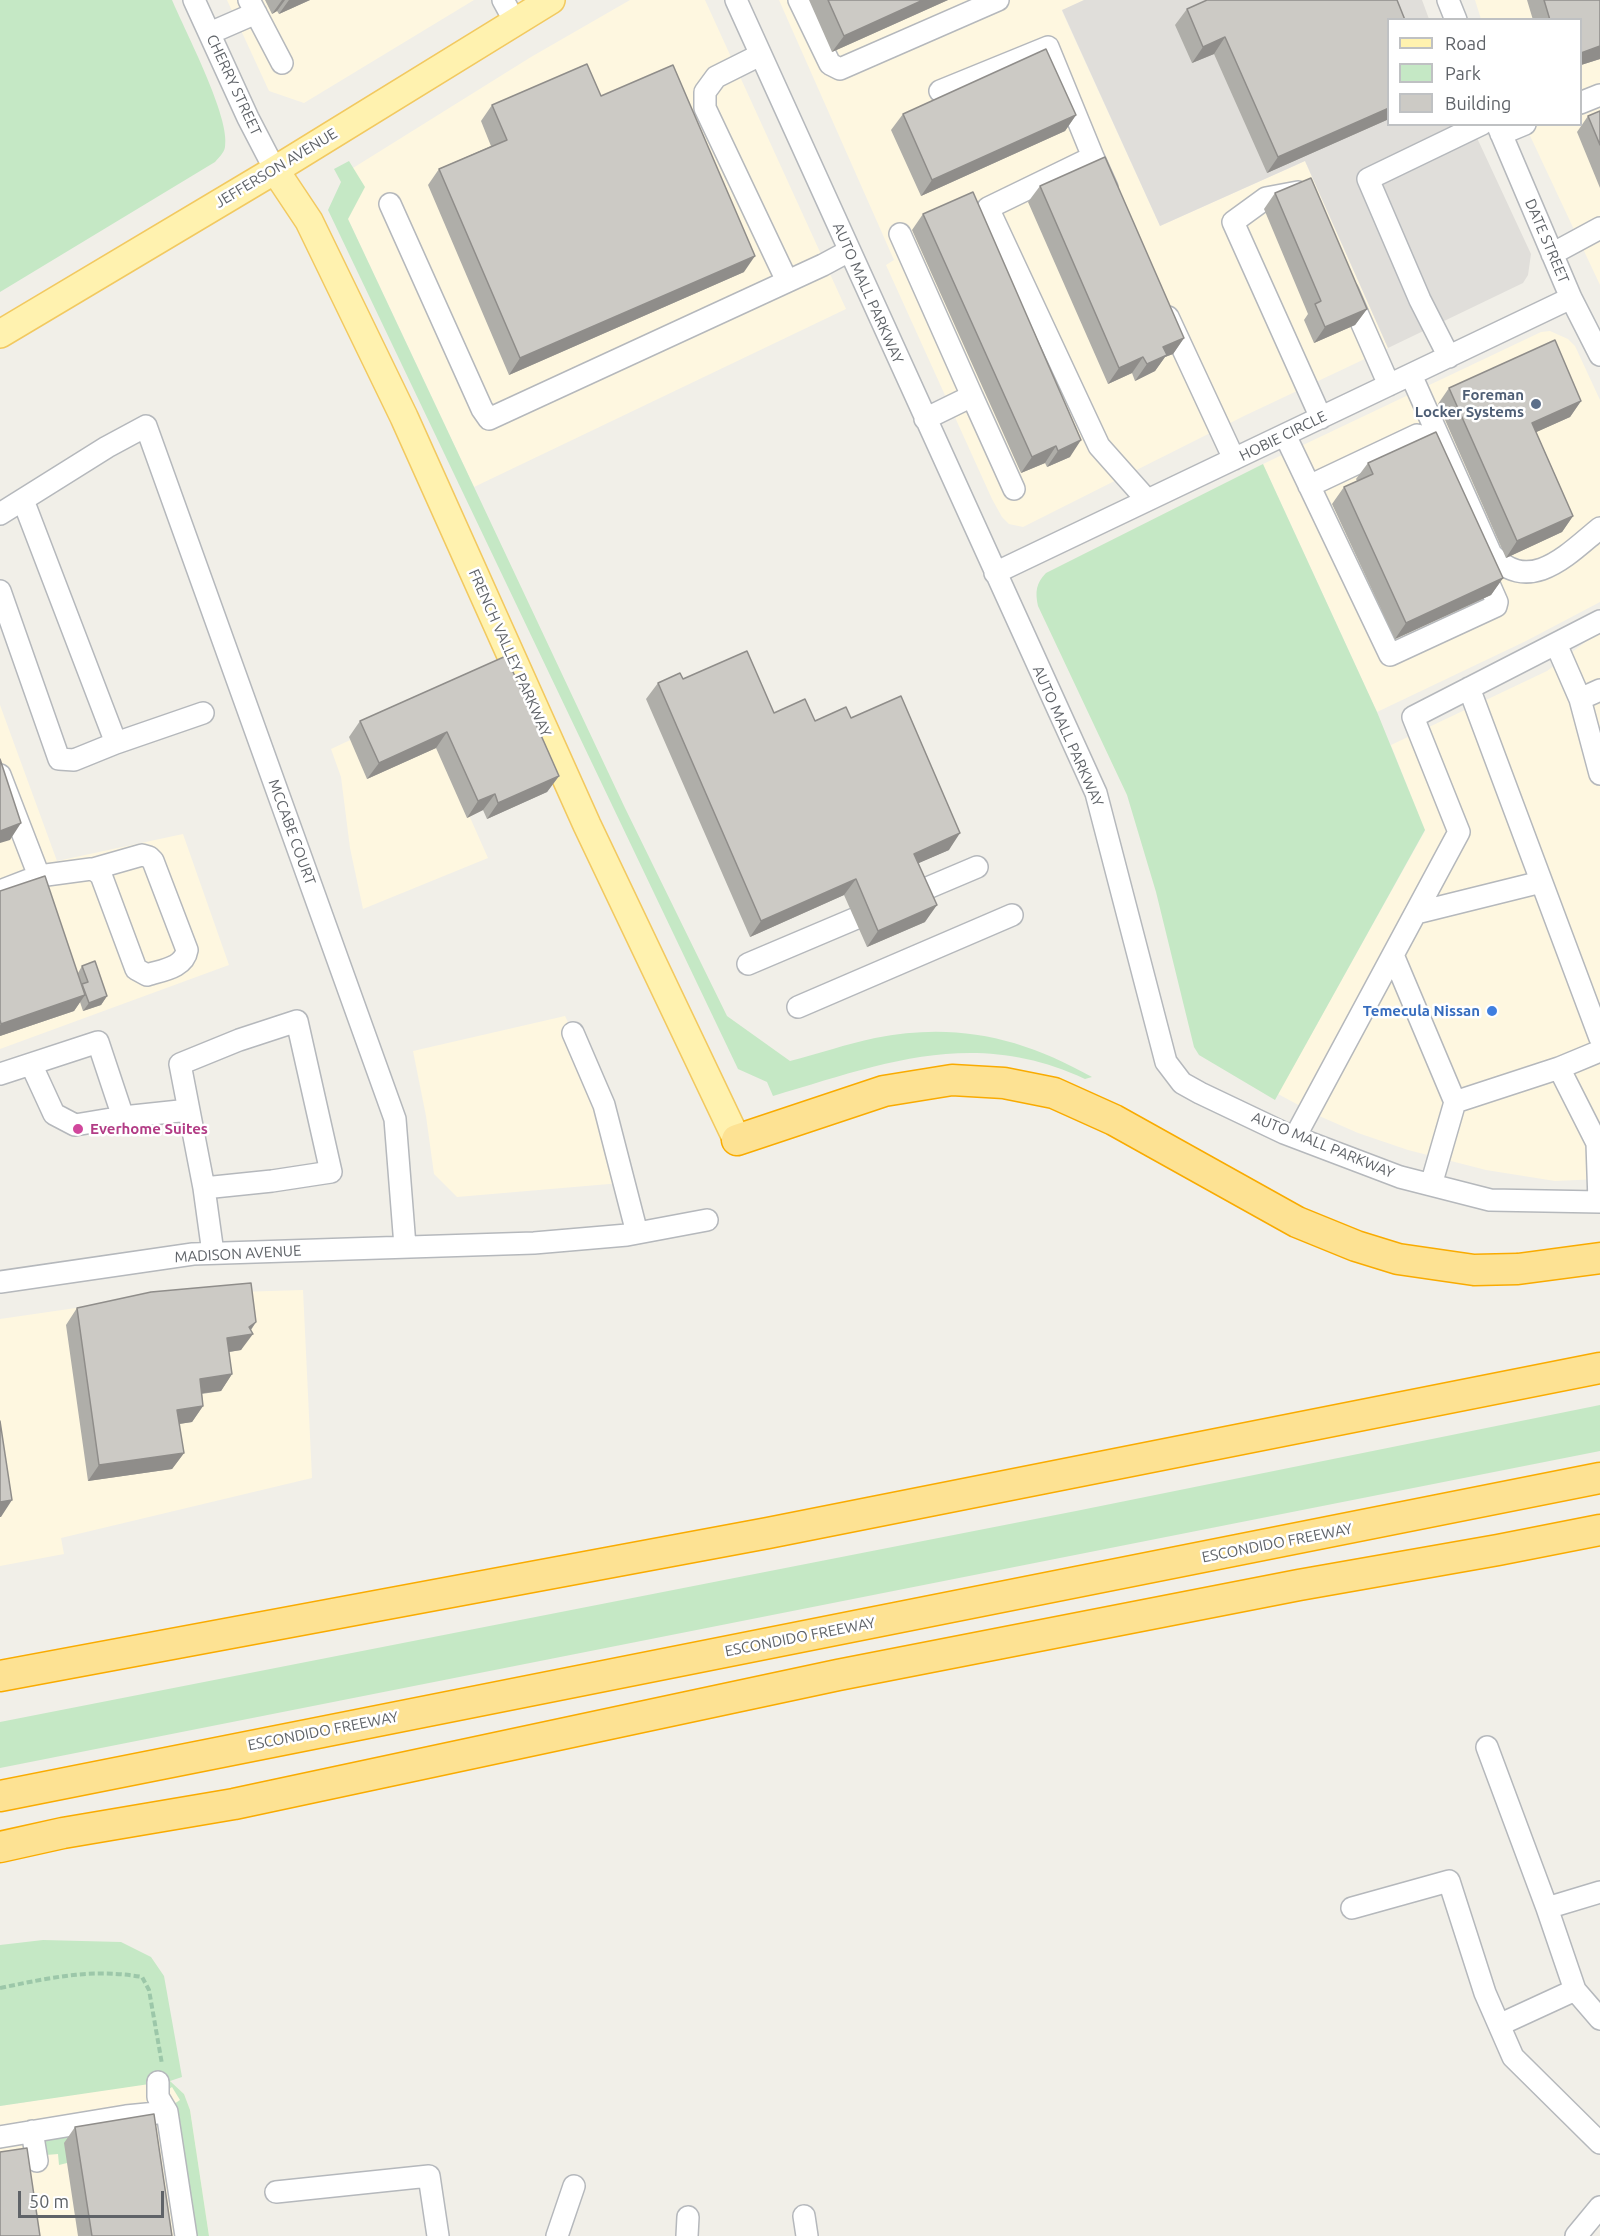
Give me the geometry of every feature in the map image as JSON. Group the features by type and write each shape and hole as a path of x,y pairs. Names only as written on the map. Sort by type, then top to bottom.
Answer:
{"highway":[{"path":"737,1140 884,1091 952,1080 1004,1083 1064,1097 1113,1120 1297,1222 1356,1246 1398,1259 1474,1270 1518,1269 1600,1258"},
{"path":"0,1676 768,1533 1600,1368"},
{"name":"ESCONDIDO FREEWAY","path":"0,1796 1600,1478"},
{"path":"0,1847 63,1833 234,1804 837,1675 1299,1585 1600,1530"},
{"path":"0,1664 41,1668"}],"main road":[{"name":"JEFFERSON AVENUE","path":"0,334 276,170 509,11 550,0"},
{"name":"FRENCH VALLEY PARKWAY","path":"276,170 309,221 404,417 587,825 737,1140"}],"street":[{"name":"CHERRY STREET","path":"194,0 248,118 276,170"},
{"name":"AUTO MALL PARKWAY","path":"735,0 1096,793 1166,1062 1182,1083 1200,1094 1295,1137 1400,1177 1490,1200 1599,1202"},
{"path":"799,0 830,64 840,69 998,0"},
{"path":"1448,0 1455,18"},
{"path":"210,33 252,7 282,63"},
{"path":"940,91 1048,47 1118,211"},
{"path":"760,55 716,77 705,92 705,108 787,281"},
{"path":"1582,103 1600,95"},
{"path":"1449,357 1420,300 1368,179 1494,128 1510,126"},
{"name":"DATE STREET","path":"1494,128 1571,298 1600,356"},
{"path":"1093,157 988,208 1099,446 1147,500"},
{"path":"1312,212 1302,191 1266,198 1233,222 1321,418"},
{"path":"390,204 482,409 489,419 849,251"},
{"path":"1552,254 1600,228"},
{"path":"900,234 1014,489"},
{"path":"1341,277 1389,385"},
{"path":"1158,297 1234,459"},
{"name":"HOBIE CIRCLE","path":"995,573 1571,298"},
{"path":"1412,375 1425,429 1491,554 1502,565 1519,572 1537,571 1559,562 1600,528"},
{"path":"925,419 972,396"},
{"name":"MCCABE COURT","path":"23,500 107,447 146,426 394,1119 403,1196 405,1246"},
{"path":"1285,435 1388,654 1394,655 1497,604 1420,434 1425,429"},
{"path":"1309,486 1425,429"},
{"path":"0,514 23,500 116,743"},
{"path":"0,591 59,759 74,760 203,713"},
{"path":"1295,1137 1459,832 1413,717 1600,621"},
{"path":"1556,644 1580,699 1599,765"},
{"path":"1469,688 1600,1038"},
{"path":"1580,699 1600,690"},
{"path":"0,775 39,876"},
{"path":"0,891 39,876 93,869 142,855 149,857 153,861 187,950 183,961 176,966 147,975 136,969 101,875 93,869"},
{"path":"748,964 977,867"},
{"path":"1416,913 1542,882"},
{"path":"798,1007 1012,915"},
{"path":"1393,955 1455,1102 1431,1185"},
{"path":"204,1188 330,1172 297,1021 239,1040 180,1064 204,1188 213,1253"},
{"path":"573,1033 604,1105 637,1233"},
{"path":"0,1074 98,1042 123,1117"},
{"path":"1455,1102 1559,1068 1600,1051"},
{"path":"31,1064 54,1114 75,1125 189,1110"},
{"path":"1559,1068 1597,1143 1599,1202"},
{"name":"MADISON AVENUE","path":"0,1282 193,1254 534,1243 637,1233 707,1220"},
{"path":"1487,1746 1575,1990 1600,2019"},
{"path":"1352,1908 1449,1881 1485,1993 1513,2057 1600,2143"},
{"path":"1547,1908 1600,1892"},
{"path":"1499,2025 1575,1990"},
{"path":"158,2082 158,2097 167,2112 186,2236"},
{"path":"0,2137 167,2112"},
{"path":"32,2131 37,2161"},
{"path":"276,2192 429,2176 438,2236"},
{"path":"557,2236 574,2186"},
{"path":"1576,2236 1600,2207"}],"path":[{"path":"0,1988 82,1974 108,1972 142,1977 149,1990 162,2063 158,2082"}],"shaded area":[{"path":"227,0 474,0 304,103 269,91"},
{"path":"630,0 705,0 846,309 474,487 348,219 364,187 353,168 531,57"},
{"path":"779,0 1084,0 1062,11 1160,226 1305,161 1388,348 1244,416 1023,527 1009,524 1002,517 992,499 886,265 894,260"},
{"path":"1084,0 1422,0 1429,18 1387,18 1387,126 1471,126 1531,254 1528,275 1523,283 1388,348 1305,161 1160,226 1062,10"},
{"path":"1475,0 1600,0 1600,285 1525,126 1582,126 1582,18 1481,18"},
{"path":"1550,331 1568,339 1575,346 1600,400 1600,602 1526,641 1377,712 1263,464 1541,332"},
{"path":"1600,631 1600,1179 1555,1181 1486,1170 1408,1150 1358,1133 1278,1094 1425,831 1391,745 1547,671"},
{"path":"0,705 57,861 183,834 229,965 0,1049"},
{"path":"421,707 488,858 363,909 350,848 341,777 331,749"},
{"path":"565,1016 591,1070 621,1183 457,1197 434,1174 426,1116 413,1051"},
{"path":"303,1290 312,1478 61,1538 64,1554 0,1566 0,1319 172,1294"},
{"path":"169,2080 184,2094 190,2110 209,2236 0,2236 0,2106"}],"green space":[{"path":"0,0 172,0 214,96 225,134 225,147 215,162 0,292"},
{"path":"349,161 365,187 348,219 625,808 727,1016 790,1061 853,1043 904,1033 960,1033 987,1036 1013,1043 1066,1063 1092,1077 1085,1079 1044,1063 1004,1055 966,1053 928,1056 890,1063 773,1096 767,1082 738,1069 328,210 341,182 334,169"},
{"path":"1263,464 1377,712 1425,830 1275,1100 1199,1055 1194,1047 1156,892 1127,795 1038,606 1037,596 1038,584 1046,573"},
{"path":"1600,1405 1600,1451 0,1768 0,1722 1076,1511"},
{"path":"43,1940 121,1942 151,1957 164,1976 182,2077 170,2081 184,2094 190,2110 209,2236 197,2236 179,2115 174,2104 180,2100 172,2087 166,2091 163,2082 0,2106 0,1945"},
{"path":"84,2133 67,2163 59,2165 58,2154 43,2153 44,2139"}],"building":[{"path":"828,0 923,0 844,36"},
{"path":"1207,0 1397,0 1404,18 1387,18 1387,109 1278,157 1225,37 1203,47 1187,9"},
{"path":"1544,0 1600,0 1600,46 1582,53 1582,18 1549,18"},
{"path":"1046,49 1076,115 932,180 903,114"},
{"path":"587,64 601,96 673,65 755,256 520,358 439,169 507,140 492,105"},
{"path":"1600,111 1600,145 1588,116"},
{"path":"1105,157 1184,338 1163,347 1167,355 1147,364 1143,357 1119,368 1040,186"},
{"path":"1311,178 1367,309 1325,327 1315,304 1321,301 1275,193"},
{"path":"973,192 1081,440 1058,451 1056,446 1032,457 923,214"},
{"path":"1555,340 1581,401 1532,423 1573,516 1517,541 1449,388"},
{"path":"1436,432 1503,578 1406,623 1344,487 1373,474 1368,463"},
{"path":"747,651 774,713 805,699 815,721 846,707 851,718 901,696 960,833 914,854 937,905 878,931 856,879 761,921 658,683 680,673 683,679"},
{"path":"506,656 559,776 498,803 495,794 478,801 447,732 379,763 360,721"},
{"path":"0,759 21,823 0,831"},
{"path":"45,876 85,995 1,1024 0,891"},
{"path":"95,961 107,996 89,1003 82,984 88,982 82,966"},
{"path":"251,1283 256,1322 249,1327 253,1334 227,1338 232,1374 200,1379 203,1406 177,1410 184,1453 99,1465 77,1308 151,1292"},
{"path":"0,1421 12,1500 0,1502"},
{"path":"154,2114 172,2236 92,2236 75,2127"},
{"path":"27,2148 40,2236 0,2236 0,2152"}],"place":[{"name":"Foreman Locker Systems","path":"1536,404"},
{"name":"Temecula Nissan","path":"1492,1011"},
{"name":"Everhome Suites","path":"78,1129"}]}
